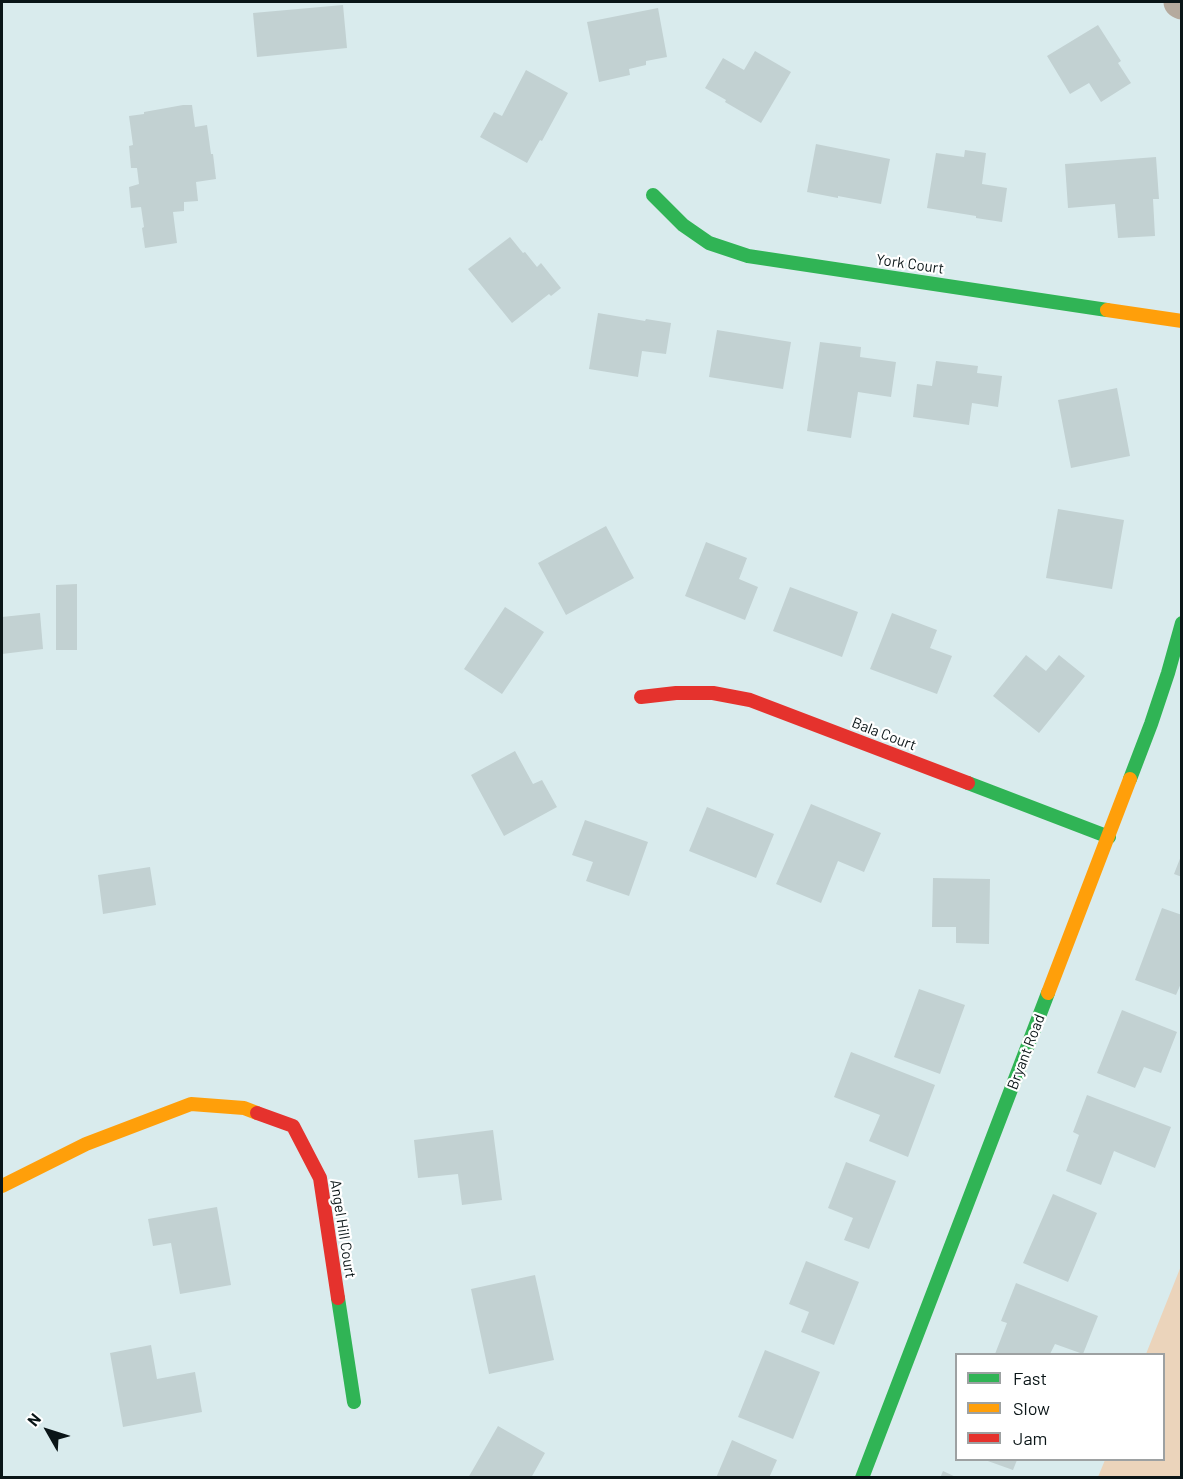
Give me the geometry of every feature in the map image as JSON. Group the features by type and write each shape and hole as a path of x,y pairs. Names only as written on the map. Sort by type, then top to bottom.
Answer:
{"street":[{"name":"York Court","path":"653,195 683,225 709,243 748,256 1182,321"},
{"name":"Bryant Road","path":"862,1478 1109,837 1151,724 1182,623"},
{"name":"Bala Court","path":"641,697 676,693 713,693 750,700 1109,837"},
{"name":"Angel Hill Court","path":"2,1186 86,1144 191,1104 244,1108 293,1126 320,1178 354,1402"}],"shaded area":[{"path":"1181,1266 1181,1477 1098,1477 1105,1461 1165,1461 1165,1353 1146,1353"}],"building":[{"path":"343,5 347,48 257,57 253,13"},
{"path":"658,8 667,57 646,61 646,65 629,69 630,75 599,82 587,22"},
{"path":"1098,25 1121,61 1118,63 1131,83 1101,102 1089,83 1070,94 1047,56"},
{"path":"755,51 791,72 761,123 705,88 723,58 744,70"},
{"path":"526,70 568,93 542,141 540,140 527,163 480,137 494,112 502,116"},
{"path":"192,105 195,127 207,125 216,179 196,182 198,201 184,202 184,211 173,212 177,243 145,248 141,207 131,208 129,187 139,184 137,168 131,168 129,146 133,145 129,116"},
{"path":"816,144 890,159 881,204 807,192"},
{"path":"965,150 986,153 982,184 1007,188 1002,222 927,208 936,153 964,157"},
{"path":"1156,157 1159,199 1153,199 1155,236 1118,238 1115,204 1068,208 1065,164"},
{"path":"510,237 537,267 541,263 561,288 551,296 549,294 512,323 468,269"},
{"path":"598,313 671,323 666,354 642,351 638,377 589,369"},
{"path":"717,330 791,342 783,389 709,377"},
{"path":"820,342 861,347 860,357 896,362 891,397 858,392 851,438 807,431"},
{"path":"936,361 978,366 977,373 1002,376 998,407 972,403 969,425 913,417 917,384 932,386"},
{"path":"1117,388 1130,456 1071,468 1058,400"},
{"path":"1058,509 1124,520 1112,589 1046,578"},
{"path":"606,526 634,578 566,615 538,563"},
{"path":"706,542 747,558 739,579 758,587 745,620 685,596"},
{"path":"77,584 77,650 56,650 56,585"},
{"path":"790,587 858,612 842,657 773,631"},
{"path":"505,607 544,632 502,694 464,669"},
{"path":"40,613 43,649 2,654 2,617"},
{"path":"892,613 937,630 930,648 952,656 937,694 870,669"},
{"path":"1026,655 1046,671 1059,655 1085,676 1039,733 993,696"},
{"path":"515,751 533,784 542,780 557,807 504,836 471,775"},
{"path":"811,804 881,833 864,872 838,861 821,903 776,884"},
{"path":"707,807 774,834 756,878 689,851"},
{"path":"585,820 648,842 629,896 586,881 593,862 572,855"},
{"path":"1182,856 1182,877 1174,874"},
{"path":"150,867 156,905 103,914 98,875"},
{"path":"933,878 990,879 989,944 956,943 956,927 932,927"},
{"path":"1162,908 1182,915 1182,981 1176,995 1135,980"},
{"path":"919,989 965,1005 940,1074 894,1057"},
{"path":"1122,1010 1177,1032 1161,1073 1144,1067 1135,1088 1097,1073"},
{"path":"851,1052 935,1085 908,1157 869,1141 880,1115 834,1097"},
{"path":"1087,1095 1171,1127 1155,1168 1114,1151 1101,1185 1066,1171 1079,1135 1073,1132"},
{"path":"493,1130 502,1200 462,1205 458,1174 418,1178 414,1140"},
{"path":"846,1162 896,1181 869,1249 844,1240 853,1218 828,1208"},
{"path":"1053,1194 1097,1213 1068,1282 1023,1263"},
{"path":"217,1207 231,1285 180,1294 171,1243 153,1246 148,1219"},
{"path":"806,1261 859,1282 834,1345 801,1332 809,1312 789,1304"},
{"path":"535,1275 554,1360 489,1374 471,1289"},
{"path":"1016,1283 1098,1316 1083,1353 1055,1344 1050,1353 995,1353 1007,1323 1001,1321"},
{"path":"151,1345 157,1379 195,1372 202,1412 123,1427 110,1353"},
{"path":"765,1350 820,1372 793,1439 738,1417"},
{"path":"498,1426 545,1453 531,1478 468,1478"},
{"path":"732,1440 777,1460 769,1478 716,1478"},
{"path":"988,1461 1017,1461 1013,1470"},
{"path":"943,1471 958,1478 940,1478"}],"traffic: fast":[{"path":"653,195 683,225 709,243 748,256 1107,310"},
{"path":"1130,779 1151,724 1182,623"},
{"path":"968,783 1109,837"},
{"path":"862,1478 1048,993"},
{"path":"338,1298 354,1402"}],"traffic: slow":[{"path":"1107,310 1182,321"},
{"path":"1048,993 1130,779"},
{"path":"2,1186 86,1144 191,1104 244,1108 257,1113"}],"traffic: jam":[{"path":"641,697 676,693 713,693 750,700 968,783"},
{"path":"257,1113 293,1126 320,1178 338,1298"}]}
